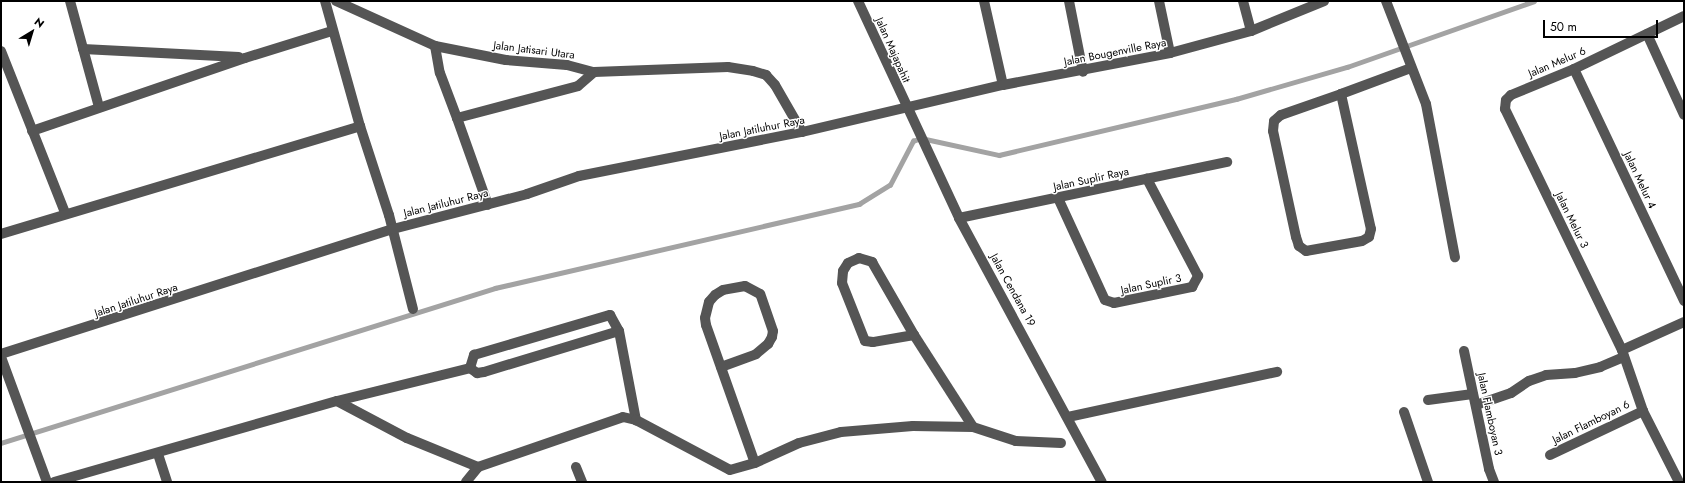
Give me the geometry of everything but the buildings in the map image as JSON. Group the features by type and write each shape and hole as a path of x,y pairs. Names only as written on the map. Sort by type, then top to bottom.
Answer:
{"street":[{"path":"70,1 99,107"},
{"path":"325,1 332,31 360,126 393,229 413,310"},
{"name":"Jalan Jatisari Utara","path":"336,1 435,46 506,60 566,65 594,72 728,67 753,70 766,75 775,85 802,132"},
{"name":"Jalan Majapahit","path":"858,1 906,108"},
{"path":"984,1 1003,85"},
{"path":"1069,1 1083,72"},
{"path":"1159,1 1170,53"},
{"path":"1243,1 1251,31"},
{"name":"Jalan Bougenville Raya","path":"906,108 1003,85 1083,72 1170,53 1251,31 1324,1"},
{"path":"1386,1 1406,56 1426,104 1455,257"},
{"name":"Jalan Melur 6","path":"1506,100 1511,95 1574,69 1684,16"},
{"path":"32,131 245,58 332,31"},
{"path":"1647,34 1684,115"},
{"path":"435,46 440,73 488,205"},
{"path":"83,49 245,58"},
{"path":"1,51 65,214"},
{"path":"1341,94 1372,229 1369,237 1362,241 1321,250 1306,251 1299,246 1296,238 1273,131 1274,121 1281,115 1411,68"},
{"name":"Jalan Melur 4","path":"1574,69 1684,301"},
{"path":"457,118 578,86 594,72"},
{"name":"Jalan Melur 3","path":"1506,100 1505,109 1623,353 1643,411 1677,481"},
{"name":"Jalan Cendana 19","path":"906,108 960,218 1102,482"},
{"name":"Jalan Jatiluhur Raya","path":"1,354 393,229 488,205 579,176 802,132 906,108"},
{"path":"1,234 360,126"},
{"name":"Jalan Suplir Raya","path":"960,218 1227,162"},
{"name":"Jalan Suplir 3","path":"1058,198 1105,300 1114,303 1192,288 1198,276 1147,179"},
{"path":"914,335 873,342 865,341 842,283 843,271 848,263 859,258 872,262 914,335 973,427"},
{"path":"721,367 756,354 768,344 772,337 773,331 760,294 745,286 723,290 715,295 706,310 706,324 721,367 755,463"},
{"path":"470,368 474,354 605,315 613,318 619,331 636,420"},
{"path":"1476,405 1511,393 1529,381 1546,375 1575,373 1600,367 1623,353 1684,322"},
{"path":"54,482 158,454 337,401 470,368 477,373 484,372 619,331"},
{"name":"Jalan Flamboyan 3","path":"1464,351 1489,469 1494,482"},
{"path":"1,357 47,482"},
{"path":"1068,417 1278,372"},
{"path":"1428,400 1473,394"},
{"path":"337,401 407,438 478,467"},
{"name":"Jalan Flamboyan 6","path":"1550,455 1643,411"},
{"path":"1404,412 1428,482"},
{"path":"466,482 478,467 623,417 636,420 730,470 755,463 799,443 841,432 913,426 973,427 1016,441 1061,442"},
{"path":"158,454 167,482"},
{"path":"576,467 582,482"}],"waterway":[{"path":"1,443 495,288 859,204 890,185 913,141 921,138 999,155 1236,99 1347,67 1534,1"}]}
